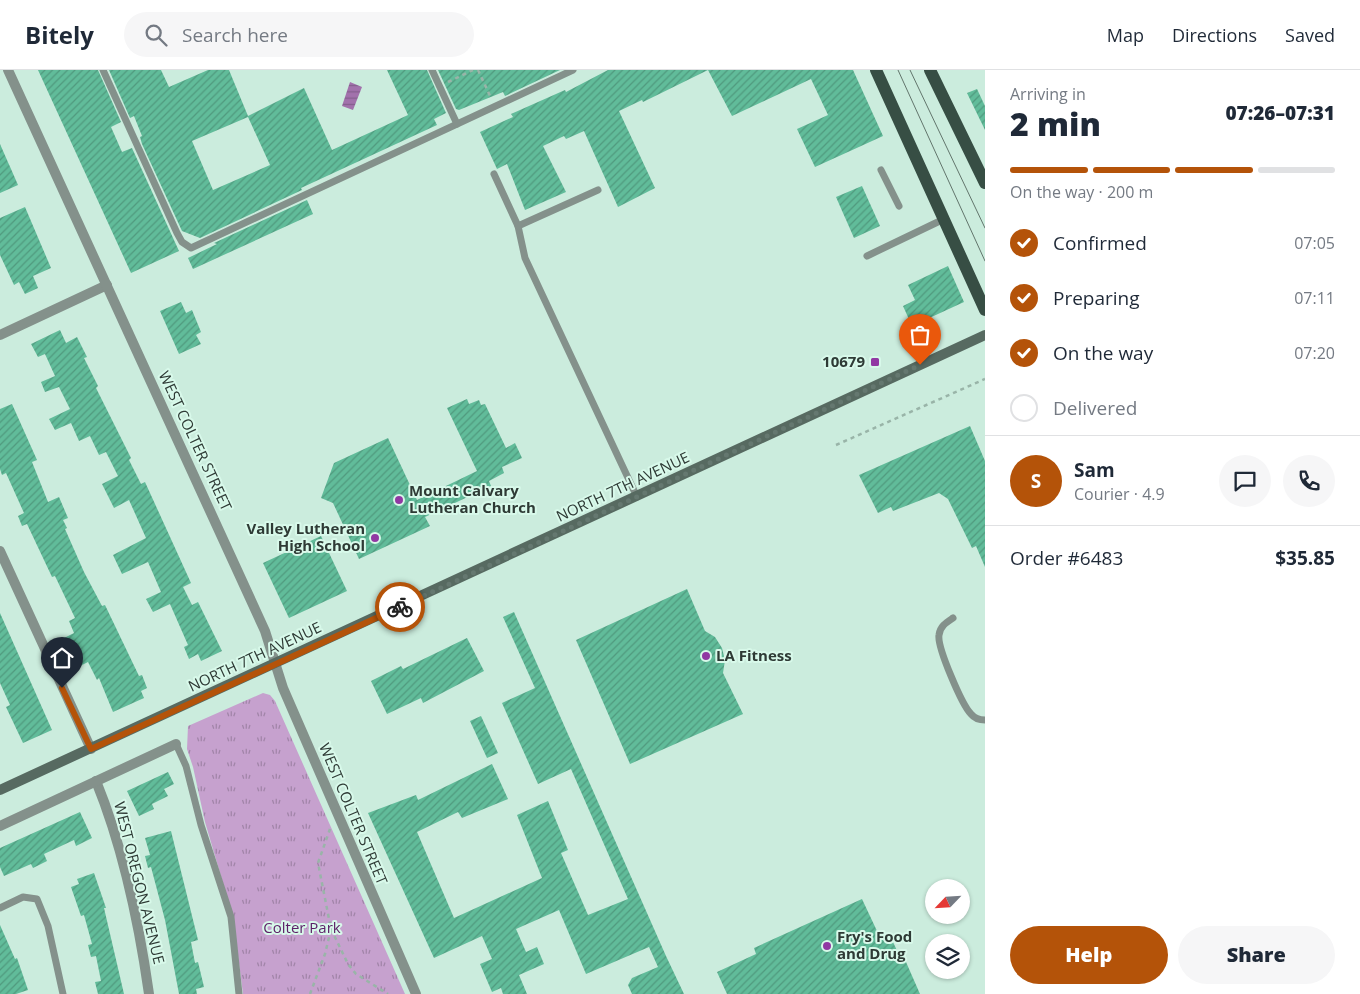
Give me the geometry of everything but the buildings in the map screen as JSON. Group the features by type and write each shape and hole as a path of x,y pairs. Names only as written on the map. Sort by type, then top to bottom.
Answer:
{"main road":[{"path":"876,70 985,310"},
{"path":"930,70 985,183"},
{"name":"NORTH 7TH AVENUE","path":"0,790 985,335"}],"street":[{"name":"WEST COLTER STREET","path":"8,70 265,631 282,688 416,994"},
{"path":"0,335 107,286"},
{"path":"0,551 91,749"},
{"path":"0,826 176,744"},
{"name":"WEST OREGON AVENUE","path":"96,781 104,800 123,866 142,948 149,994"}],"lane":[{"path":"103,70 177,233 182,242 191,248 573,70"},
{"path":"432,70 457,124"},
{"path":"882,170 899,206"},
{"path":"494,174 518,226 525,258 637,497"},
{"path":"518,226 598,190"},
{"path":"867,256 944,219"},
{"path":"953,618 942,626 938,636 941,648 971,714 979,720 985,720"},
{"path":"176,744 186,766 201,825 230,917 239,994"},
{"path":"0,908 23,897 37,899 48,926 62,994"}],"path":[{"path":"439,85 473,70"},
{"path":"478,70 494,107"},
{"path":"836,445 985,379"},
{"path":"330,829 318,863 331,929 348,964 356,974 388,994"},
{"path":"310,994 323,960 331,929"}],"green space":[{"name":"Colter Park","path":"263,693 270,695 275,701 405,994 243,994 233,917 205,822 193,767 187,749 188,726"}],"shaded area":[{"path":"350,82 362,87 353,110 342,106"}],"tram line":[{"path":"898,70 985,261"},
{"path":"910,70 985,228"}],"way so far":[{"path":"400,607 920,365"}],"place":[{"name":"10679","path":"875,362"},
{"name":"Mount Calvary Lutheran Church","path":"399,500"},
{"name":"Valley Lutheran High School","path":"375,538"},
{"name":"LA Fitness","path":"706,656"},
{"name":"Fry's Food and Drug","path":"827,946"}],"route":[{"path":"62,688 91,749 400,607"}]}
